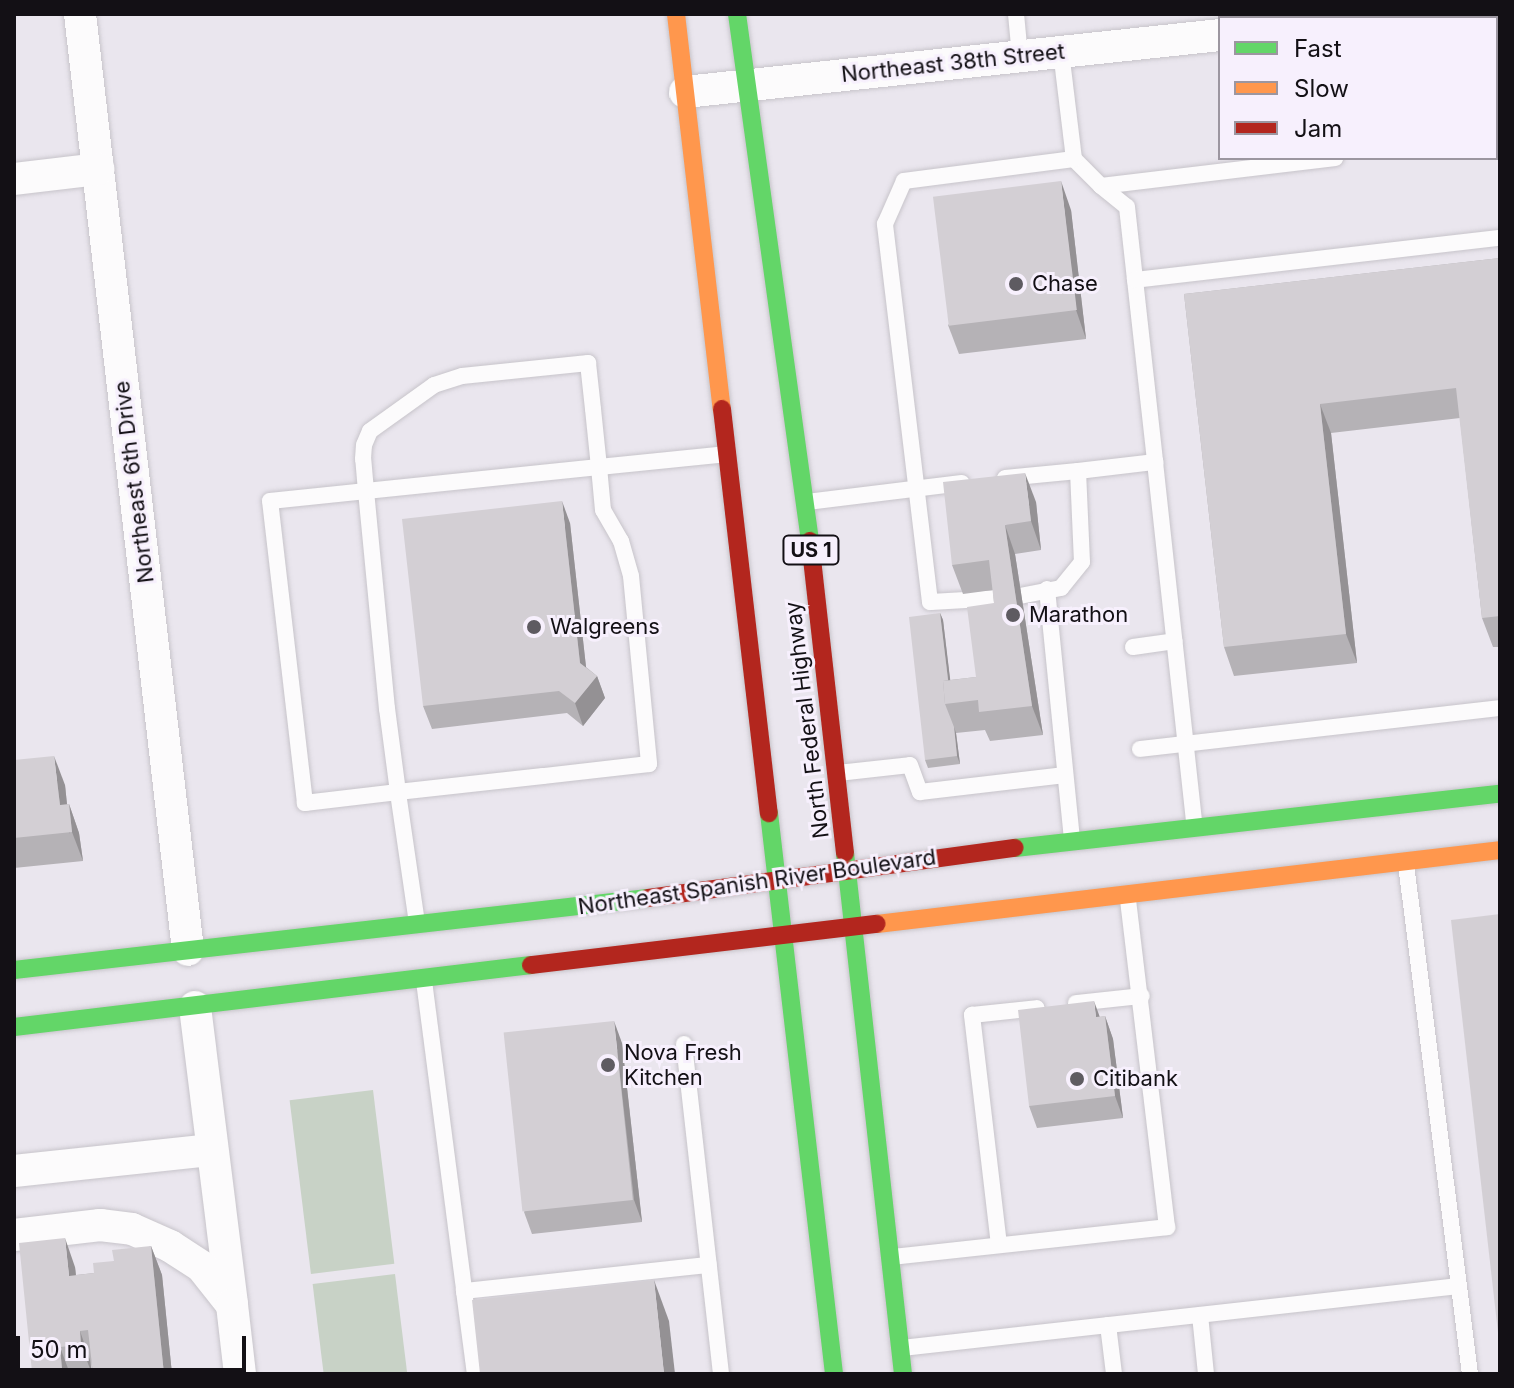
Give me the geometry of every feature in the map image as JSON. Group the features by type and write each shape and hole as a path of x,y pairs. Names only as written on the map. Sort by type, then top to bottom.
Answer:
{"main road":[{"name":"North Federal Highway","path":"676,14 834,1374"},
{"name":"North Federal Highway","path":"737,14 805,502 856,926 903,1374"},
{"name":"Northeast Spanish River Boulevard","path":"15,970 779,881 849,869 1072,842 1500,794"},
{"path":"14,1027 1500,850"}],"street":[{"name":"Northeast 6th Drive","path":"80,14 188,950"},
{"name":"Northeast 38th Street","path":"685,92 1218,35"},
{"path":"14,179 98,169"},
{"path":"195,1007 240,1374"},
{"path":"14,1171 212,1150"},
{"path":"14,1235 100,1225 132,1229 202,1267 232,1305"}],"lane":[{"path":"1016,14 1020,56"},
{"path":"1061,52 1074,159 1127,207 1195,829"},
{"path":"1001,598 930,602 884,238 897,190 904,181 922,175 1074,159"},
{"path":"1101,186 1318,160"},
{"path":"1135,280 1500,238"},
{"path":"417,924 398,792 366,491 363,459 370,431 434,385 462,376 588,363 599,467 603,510 621,541 631,576 649,764 398,792 305,803 270,501 366,491 599,467 728,453"},
{"path":"805,502 1155,462"},
{"path":"1020,596 1061,588 1082,562 1078,471"},
{"path":"1047,589 1072,842"},
{"path":"1133,647 1175,641"},
{"path":"1140,749 1500,708"},
{"path":"837,773 910,765 920,792 1065,775"},
{"path":"1406,861 1470,1374"},
{"path":"892,1257 1167,1227 1128,892"},
{"path":"424,980 475,1374"},
{"path":"999,1245 972,1015 1142,996"},
{"path":"684,1044 721,1374"},
{"path":"464,1291 709,1265"},
{"path":"901,1348 1459,1286"},
{"path":"1200,1315 1206,1374"},
{"path":"1108,1325 1114,1374"}],"shaded area":[{"path":"373,1090 394,1264 311,1274 290,1100"},
{"path":"395,1274 407,1374 324,1374 313,1284"}],"building":[{"path":"1061,181 1077,310 949,326 933,197"},
{"path":"1500,258 1500,616 1482,618 1456,388 1320,404 1346,634 1224,647 1184,294"},
{"path":"1025,473 1031,521 1005,525 1032,706 979,712 978,700 945,704 943,681 976,677 967,607 994,603 989,560 952,565 943,482"},
{"path":"562,501 580,663 597,676 575,703 559,691 423,706 402,519"},
{"path":"940,613 948,680 943,681 945,704 954,727 957,756 925,760 909,617"},
{"path":"54,756 60,805 69,804 72,832 14,838 14,760"},
{"path":"1500,914 1500,1350 1451,920"},
{"name":"Citibank","path":"1094,1001 1096,1017 1105,1016 1115,1096 1029,1106 1018,1010"},
{"path":"614,1021 633,1200 522,1212 504,1033"},
{"path":"65,1238 69,1276 94,1273 93,1263 114,1261 112,1250 151,1246 164,1374 93,1374 88,1330 80,1331 81,1345 60,1347 62,1369 32,1372 19,1243"},
{"path":"654,1280 664,1374 480,1374 472,1300"}],"traffic: fast":[{"path":"737,14 810,541"},
{"path":"1015,848 1500,794"},
{"path":"769,813 834,1374"},
{"path":"845,853 903,1374"},
{"path":"14,970 648,898"},
{"path":"14,1027 531,965"}],"traffic: slow":[{"path":"676,14 722,409"},
{"path":"877,924 1500,850"}],"traffic: jam":[{"path":"722,409 769,813"},
{"path":"810,541 845,853"},
{"path":"648,898 1015,848"},
{"path":"531,965 877,924"}],"place":[{"name":"Chase","path":"1016,284"},
{"name":"Marathon","path":"1013,615"},
{"name":"Walgreens","path":"534,627"},
{"name":"Nova Fresh Kitchen","path":"608,1065"},
{"name":"Citibank","path":"1077,1079"}]}
